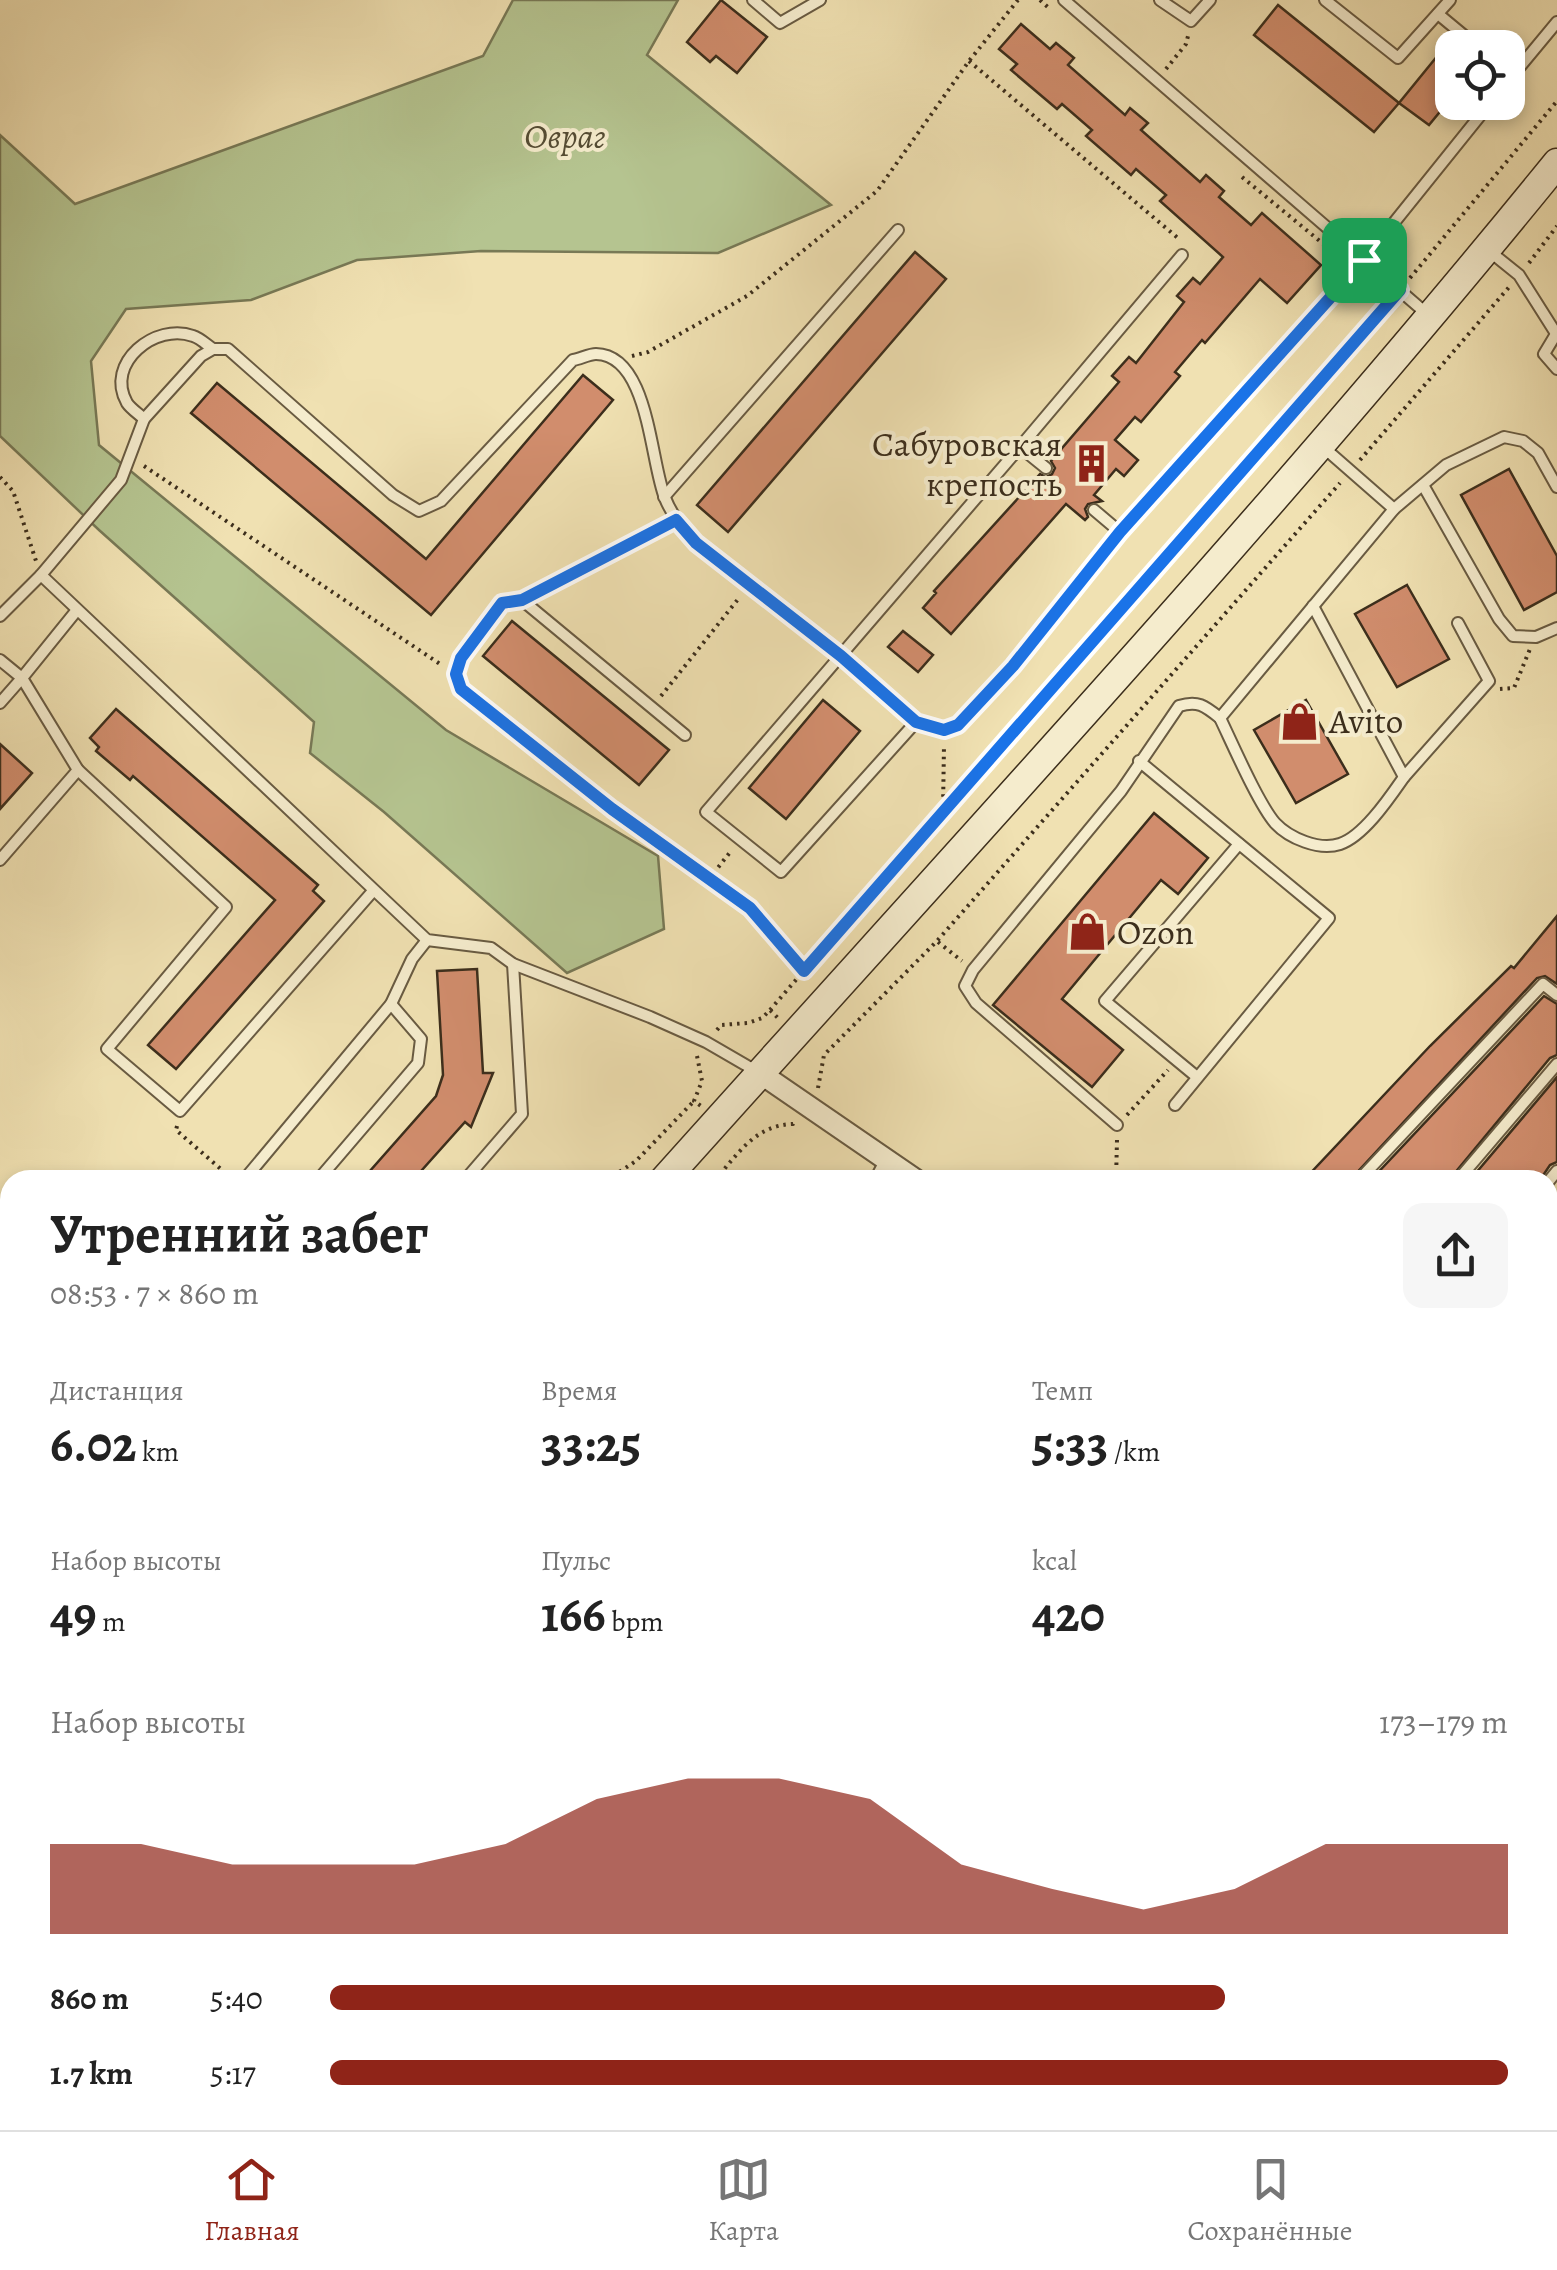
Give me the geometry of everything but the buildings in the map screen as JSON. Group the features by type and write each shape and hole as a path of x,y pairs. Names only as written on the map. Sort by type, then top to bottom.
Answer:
{"main road":[{"path":"673,1170 1174,614 1432,318 1557,164"}],"street":[{"path":"760,1073 902,1170"}],"lane":[{"path":"752,0 780,24 820,0"},
{"path":"1064,0 1432,318"},
{"path":"1160,0 1192,21 1210,0"},
{"path":"1325,0 1398,58 1450,0"},
{"path":"1438,14 1457,30"},
{"path":"1525,58 1557,22"},
{"path":"0,616 121,480 144,419 201,356 213,349 228,349 392,495 418,511 442,501 574,360 595,354 618,360 637,386 664,497 676,520 696,543 841,656 916,722 944,730 958,725 974,711 1120,532 1364,260 1476,120"},
{"path":"664,497 898,230"},
{"path":"1487,250 1519,276 1556,334 1544,354 1557,369"},
{"path":"916,722 781,872 706,812 1182,255"},
{"path":"144,419 128,405 123,391 123,370 131,356 152,337 172,333 194,336 213,349"},
{"path":"1220,718 1394,510 1446,466 1504,437 1523,441 1538,453 1557,487"},
{"path":"1321,445 1394,510"},
{"path":"1020,447 1046,468"},
{"path":"1423,485 1499,619 1513,636 1536,638 1557,628"},
{"path":"1094,510 1120,532"},
{"path":"612,809 461,689 456,674 461,658 502,603 522,600 676,520"},
{"path":"40,575 427,940 491,948 513,964 706,1042 760,1073"},
{"path":"522,600 684,734"},
{"path":"1313,606 1404,777"},
{"path":"0,702 77,610"},
{"path":"1117,1125 976,1003 965,986 973,970 1121,791 1179,706 1204,704 1220,718 1274,821 1292,837 1326,846 1342,844 1380,811 1404,777 1489,681 1458,623"},
{"path":"0,660 22,678 78,770 226,907 107,1049 180,1111 373,891"},
{"path":"1138,761 1329,918 1175,1104"},
{"path":"0,860 78,770"},
{"path":"1197,1077 1105,1002 1239,844"},
{"path":"252,1170 391,1004 412,960 427,940"},
{"path":"474,1170 522,1114 513,964"},
{"path":"1368,1170 1543,984 1557,995"},
{"path":"327,1170 418,1064 421,1039 391,1004"},
{"path":"1467,1170 1557,1064"},
{"path":"881,1170 886,1158"}],"path":[{"path":"618,360 648,352 747,296 878,190 1018,0"},
{"path":"1157,80 1186,44 1192,21"},
{"path":"969,62 1180,240 1182,255"},
{"path":"770,1010 1400,290 1557,101"},
{"path":"824,1055 937,941 1350,471 1519,276 1557,226"},
{"path":"130,457 456,674"},
{"path":"0,477 13,491 40,575"},
{"path":"652,707 750,585"},
{"path":"1481,691 1514,688 1536,638"},
{"path":"943,809 944,730"},
{"path":"612,809 750,908 804,971"},
{"path":"709,879 741,840"},
{"path":"937,941 973,970"},
{"path":"622,1170 636,1161 694,1100 702,1081 696,1053 721,1026"},
{"path":"1146,1097 1163,1076"},
{"path":"694,1100 718,1120"},
{"path":"180,1111 176,1130 221,1170"},
{"path":"724,1170 748,1144"}],"green space":[{"name":"Овраг","path":"513,0 678,0 647,55 831,205 718,253 481,251 357,260 251,300 126,309 91,361 99,445 446,730 658,856 664,929 567,973 384,812 310,753 314,722 0,436 0,135 75,204 483,56"}],"place":[{"name":"Сабуровская крепость","path":"1092,464"},
{"name":"Avito","path":"1299,721"},
{"name":"Ozon","path":"1087,932"}],"route":[{"path":"1364,260 1400,290 804,971 750,908 612,809 461,689 456,674 461,658 502,603 522,600 676,520 696,543 841,656 916,722 944,730 958,725 1013,666 1120,532 1364,260"}]}
